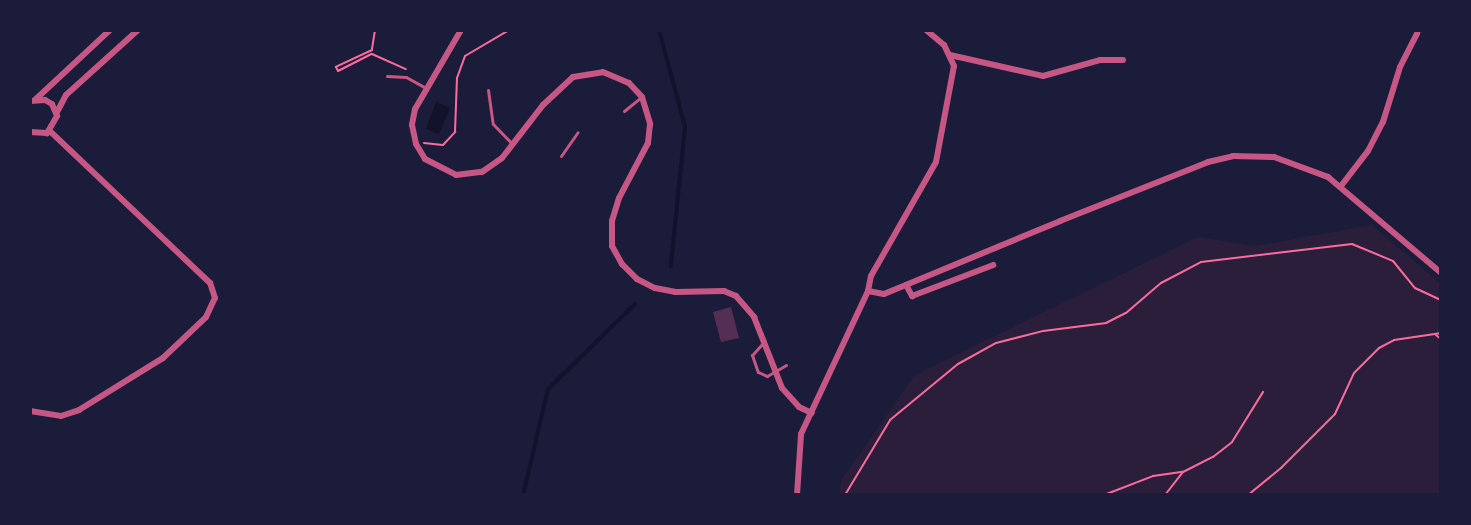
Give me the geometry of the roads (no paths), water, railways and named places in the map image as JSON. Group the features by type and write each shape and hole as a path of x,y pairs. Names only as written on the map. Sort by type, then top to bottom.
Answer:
{"street":[{"path":"33,100 110,30"},
{"path":"30,132 39,135 50,131 66,95 138,30"},
{"path":"461,30 415,109 412,125 416,144 439,170 456,175 482,172 514,146 561,86 584,72 612,74 629,83 642,97 649,115 650,133 619,198 612,221 612,246 629,272 655,288 724,291 735,296 754,317 774,372 799,407 812,412"},
{"path":"797,495 801,434 868,291 871,276 936,162 954,66 950,54 926,30"},
{"path":"1341,186 1368,151 1383,122 1400,67 1417,33"},
{"path":"950,54 1042,76 1100,60 1123,60"},
{"path":"33,100 45,100 57,112"},
{"path":"30,411 61,416 79,410 163,358 206,317 214,298 210,283 50,131"},
{"path":"868,291 885,294 1187,170 1233,156 1289,160 1341,186 1441,273"},
{"path":"906,285 912,296 993,265"}],"lane":[{"path":"387,76 406,77 426,88"},
{"path":"488,90 494,124 514,146"},
{"path":"624,111 642,97"},
{"path":"561,156 578,132"},
{"path":"762,344 753,351 752,365 762,375 774,372 786,365"}],"waterway":[{"path":"659,30 685,127 671,266"},
{"path":"523,495 548,389 635,304"}]}
